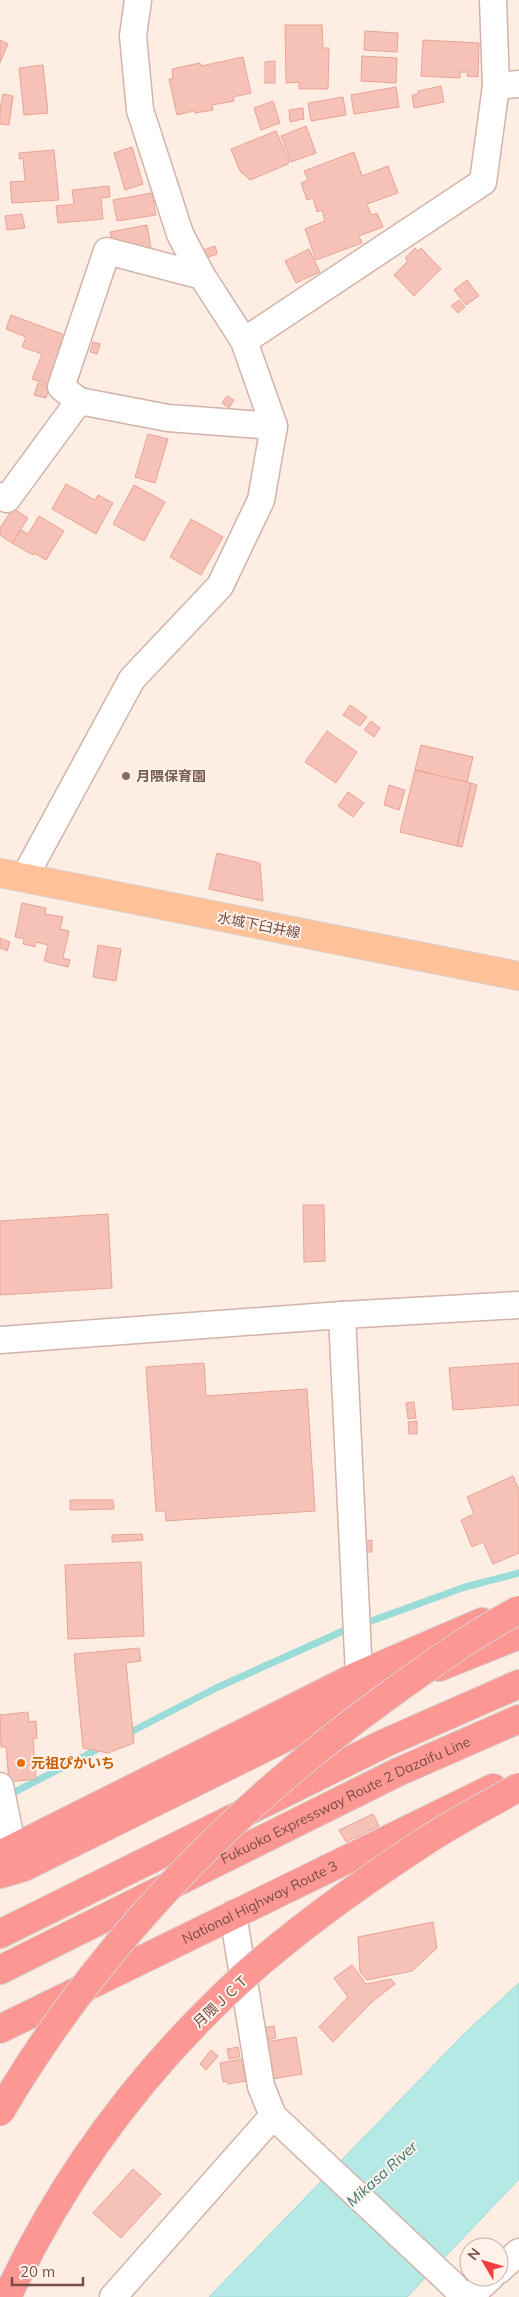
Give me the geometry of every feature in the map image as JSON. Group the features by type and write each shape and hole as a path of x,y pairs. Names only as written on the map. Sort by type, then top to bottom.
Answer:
{"highway":[{"path":"0,1874 24,1867 362,1687 519,1606"},
{"name":"Fukuoka Expressway Route 2 Dazaifu Line","path":"0,2112 17,2083 81,1992 139,1919 196,1857 291,1772 358,1718 439,1659 519,1610"},
{"path":"7,1852 362,1687 519,1635"},
{"path":"0,1934 385,1743 519,1684"},
{"name":"Fukuoka Expressway Route 2 Dazaifu Line","path":"0,1970 398,1772 519,1718"},
{"name":"National Highway Route 3","path":"0,2029 519,1776"},
{"name":"月隈ＪＣＴ","path":"7,2297 29,2249 76,2171 160,2061 221,1997 309,1923 419,1845 519,1786"}],"main road":[{"name":"水城下臼井線","path":"12,876 519,976"}],"street":[{"path":"12,876 132,679 220,586 261,500 274,426 244,341 202,276 180,234 140,110 133,36 138,0"},
{"path":"244,341 484,182 507,85 492,0"},
{"path":"202,276 107,251 61,387 79,402 168,418 274,426"},
{"path":"0,496 7,499 79,402"},
{"path":"0,1340 342,1314 519,1306"},
{"path":"342,1314 362,1687"},
{"path":"0,1786 7,1852"},
{"path":"233,1914 262,2086 273,2116 462,2293"},
{"path":"114,2297 273,2116"},
{"path":"509,2261 519,2252"}],"water":[{"name":"Mikasa River","path":"519,1983 519,2179 464,2237 459,2237 459,2242 407,2297 209,2297 463,2035"}],"building":[{"path":"285,25 322,25 323,48 329,48 328,89 299,89 299,82 286,83"},
{"path":"365,31 398,33 397,52 364,50"},
{"path":"0,40 8,44 0,63"},
{"path":"423,40 479,43 478,77 467,76 468,72 460,72 460,78 421,76"},
{"path":"362,56 397,58 396,83 361,81"},
{"path":"243,57 251,93 233,97 234,101 212,105 213,110 195,113 194,111 177,115 169,79 173,78 172,69 200,63 201,66"},
{"path":"275,61 275,83 265,83 265,62"},
{"path":"43,65 48,113 24,115 19,68"},
{"path":"441,86 444,102 414,108 412,95 418,94 418,91"},
{"path":"396,87 399,107 354,114 351,95"},
{"path":"3,94 13,96 9,125 0,124 0,108"},
{"path":"343,97 346,115 311,121 308,103"},
{"path":"273,101 280,123 261,130 254,108"},
{"path":"303,108 304,119 290,122 289,110"},
{"path":"306,126 316,153 291,162 281,136"},
{"path":"276,131 289,161 288,164 250,180 240,171 231,149"},
{"path":"132,147 143,184 125,190 114,153"},
{"path":"54,150 59,200 12,203 10,182 25,181 23,158 19,159 19,153"},
{"path":"354,152 362,176 388,166 398,193 367,204 371,215 377,213 383,227 359,236 362,243 316,260 305,229 325,221 322,210 317,212 313,198 307,200 301,183 308,180 304,171"},
{"path":"109,186 110,197 101,198 103,219 58,223 56,206 74,204 72,190"},
{"path":"152,193 156,215 117,221 113,200"},
{"path":"22,214 25,228 7,230 5,216"},
{"path":"147,225 152,253 114,250 110,232"},
{"path":"215,246 217,254 204,259 201,251"},
{"path":"415,248 418,251 421,248 441,269 414,296 394,275 408,261 405,258"},
{"path":"309,249 320,272 296,283 285,261"},
{"path":"467,280 479,296 466,305 454,290"},
{"path":"459,300 465,307 458,313 451,306"},
{"path":"11,315 73,338 54,387 32,379 42,354 22,347 26,337 6,329"},
{"path":"93,342 100,344 97,354 90,352"},
{"path":"38,383 49,387 46,398 34,395"},
{"path":"227,396 234,400 229,408 222,403"},
{"path":"148,434 168,439 155,483 135,477"},
{"path":"66,484 95,500 98,495 113,503 96,534 52,509"},
{"path":"134,485 165,502 144,541 113,524"},
{"path":"13,508 28,518 12,543 0,535 0,528"},
{"path":"39,516 64,531 46,560 12,543 21,530 28,534"},
{"path":"191,519 223,537 201,575 170,557"},
{"path":"350,705 367,717 360,726 343,715"},
{"path":"371,721 380,728 374,737 364,730"},
{"path":"327,731 357,752 336,783 305,762"},
{"path":"421,745 473,757 467,783 415,770"},
{"path":"415,770 471,783 457,846 400,832"},
{"path":"471,783 477,785 462,847 457,846"},
{"path":"389,785 405,790 399,810 384,805"},
{"path":"348,792 364,803 353,817 338,806"},
{"path":"217,853 260,863 263,901 209,889"},
{"path":"22,903 46,908 45,914 63,917 60,929 69,931 63,958 70,960 68,967 44,961 48,945 36,942 35,947 23,944 24,939 15,937"},
{"path":"0,938 10,942 7,951 0,948"},
{"path":"98,945 121,949 116,981 93,977"},
{"path":"303,1205 324,1205 325,1261 304,1262"},
{"path":"108,1214 112,1288 0,1295 0,1221"},
{"path":"204,1363 206,1396 307,1389 315,1511 166,1521 165,1511 156,1511 146,1367"},
{"path":"519,1363 519,1405 453,1410 449,1368"},
{"path":"414,1402 416,1418 408,1419 406,1403"},
{"path":"417,1421 417,1434 409,1434 408,1422"},
{"path":"513,1476 519,1490 519,1553 493,1564 483,1542 472,1547 461,1520 474,1514 467,1497"},
{"path":"70,1500 113,1500 114,1509 70,1510"},
{"path":"142,1534 143,1540 112,1542 112,1535"},
{"path":"372,1540 372,1552 366,1552 366,1541"},
{"path":"141,1562 144,1636 68,1639 65,1565"},
{"path":"139,1648 141,1661 126,1663 134,1743 108,1753 83,1748 74,1654"},
{"name":"元祖ぴかいち","path":"28,1712 29,1722 36,1721 37,1738 33,1739 36,1779 9,1782 6,1747 1,1747 0,1715"},
{"path":"373,1814 379,1826 346,1842 339,1830"},
{"path":"433,1922 437,1948 412,1971 367,1980 360,1972 358,1937"},
{"path":"352,1965 366,1984 391,1979 395,1984 372,2002 333,2042 319,2027 348,1997 334,1978"},
{"path":"274,2026 276,2038 267,2040 264,2028"},
{"path":"296,2037 302,2074 272,2079 265,2042"},
{"path":"238,2047 240,2057 229,2059 227,2049"},
{"path":"211,2050 218,2056 206,2070 200,2064"},
{"path":"241,2059 246,2081 228,2084 227,2081 223,2082 220,2063"},
{"path":"133,2169 161,2194 121,2238 93,2213"}],"waterway":[{"path":"363,1624 465,1587 519,1573"},
{"path":"125,1735 216,1688 352,1627"},
{"path":"7,1796 102,1747"}],"place":[{"name":"月隈保育園","path":"126,776"},
{"name":"元祖ぴかいち","path":"21,1763"}]}
